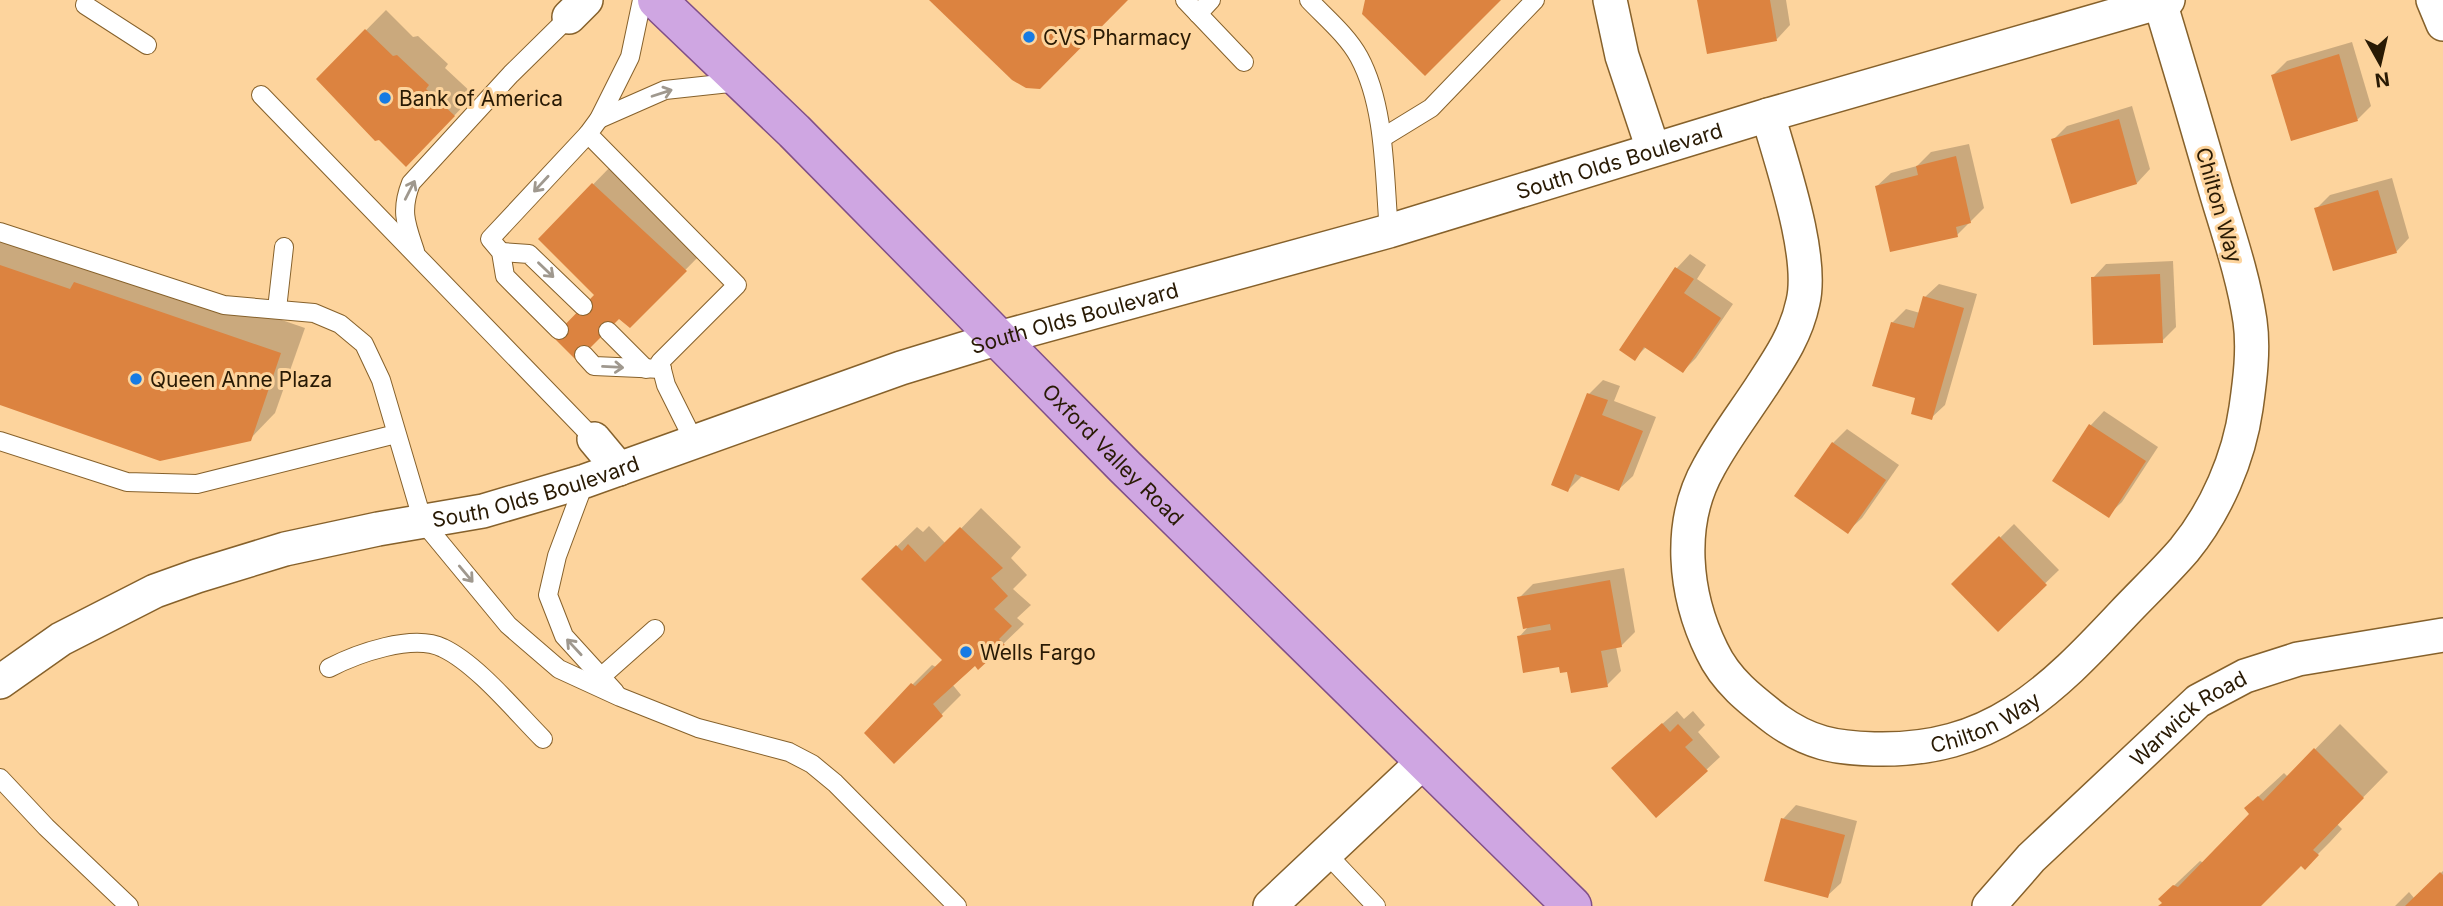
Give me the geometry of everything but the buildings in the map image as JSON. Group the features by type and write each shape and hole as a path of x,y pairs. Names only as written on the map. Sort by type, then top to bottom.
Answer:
{"main road":[{"name":"Oxford Valley Road","path":"657,0 999,338 1125,467 1572,906"}],"street":[{"path":"1610,0 1622,56 1653,149"},
{"path":"2433,0 2443,24"},
{"name":"South Olds Boulevard","path":"0,682 61,639 155,591 197,576 285,550 378,528 483,511 585,481 901,368 999,338 1389,231 1653,149 2164,1"},
{"name":"Chilton Way","path":"1768,115 1791,196 1805,272 1804,299 1791,341 1707,469 1695,500 1688,531 1688,575 1693,604 1712,652 1727,677 1749,699 1796,734 1826,745 1851,749 1903,750 1945,743 1999,723 2037,699 2089,650 2184,549 2205,520 2222,488 2238,447 2246,410 2252,346 2250,319 2164,1"},
{"path":"594,439 619,469"},
{"name":"Warwick Road","path":"1989,906 2031,858 2198,701 2245,676 2298,659 2443,635"},
{"path":"1270,906 1424,761"}],"lane":[{"path":"559,330 505,276 501,252 490,239 594,127 630,57 642,0"},
{"path":"1185,0 1244,62"},
{"path":"1199,14 1211,0"},
{"path":"1308,0 1359,57 1374,100 1382,138 1389,231"},
{"path":"1382,138 1431,108 1535,0"},
{"path":"85,5 147,45"},
{"path":"416,255 406,221 404,202 411,183 511,74 577,8"},
{"path":"594,127 665,90 742,82"},
{"path":"261,95 594,439"},
{"path":"594,127 737,285 654,369"},
{"path":"0,232 224,305 314,313 340,324 365,344 381,380 423,522 508,625 559,669 620,697 698,728 789,752 812,764 835,783 957,906"},
{"path":"277,309 284,247"},
{"path":"501,252 530,254 583,306"},
{"path":"608,331 654,369 666,385 694,441"},
{"path":"584,355 594,366 654,369"},
{"path":"0,441 127,482 197,484 396,434"},
{"path":"585,481 557,556 548,595 564,636 620,697"},
{"path":"602,676 655,629"},
{"path":"329,668 354,655 408,644 425,643 442,647 471,668 543,739"},
{"path":"0,778 46,827 130,906"},
{"path":"1325,852 1376,906"}],"place":[{"name":"CVS Pharmacy","path":"1029,37"},
{"name":"Bank of America","path":"385,98"},
{"name":"Queen Anne Plaza","path":"136,379"},
{"name":"Wells Fargo","path":"966,652"}]}
